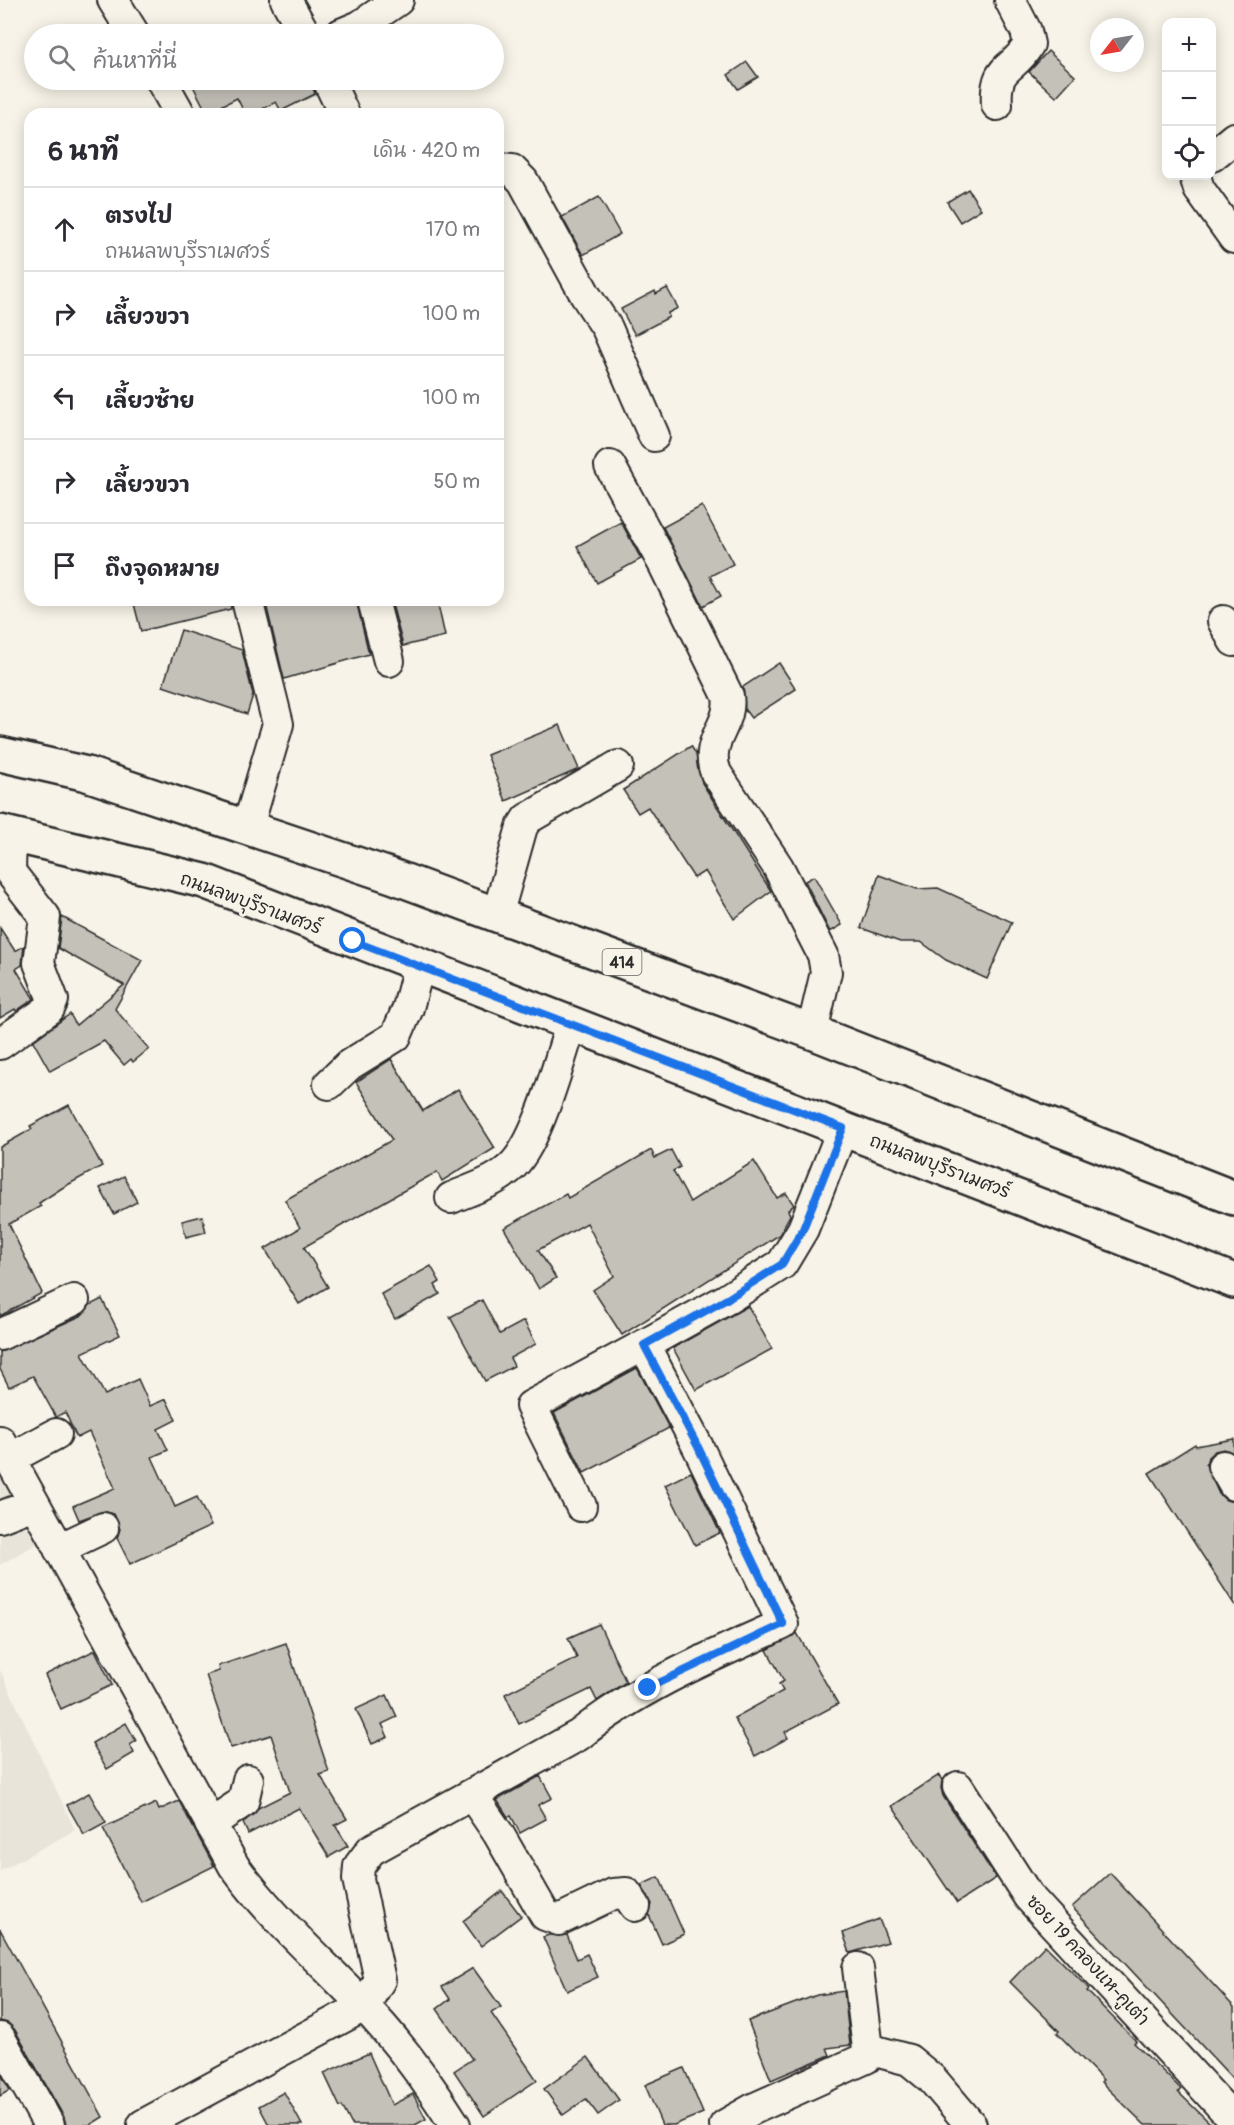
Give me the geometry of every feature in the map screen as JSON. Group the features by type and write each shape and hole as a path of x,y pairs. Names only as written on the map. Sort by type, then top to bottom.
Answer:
{"main road":[{"name":"414","path":"0,754 87,774 248,826 812,1032 1234,1198"},
{"name":"ถนนลพบุรีราเมศวร์","path":"6,833 204,881 1234,1281"}],"street":[{"path":"113,0 128,24"},
{"path":"286,0 299,24"},
{"path":"363,24 398,0"},
{"path":"997,105 996,93 1001,73 1029,44 1026,31 1010,0"},
{"path":"167,90 177,108"},
{"path":"333,90 341,108"},
{"path":"1216,153 1234,138"},
{"path":"504,169 512,170 524,181 586,296 607,328 654,436"},
{"path":"1196,180 1199,189 1234,238"},
{"path":"610,466 663,563 728,696 727,716 712,746 711,758 716,773 778,867 824,955 826,972 812,1032"},
{"path":"248,826 278,724 249,606"},
{"path":"375,606 389,661"},
{"path":"497,916 522,827 527,819 618,766"},
{"path":"0,1044 49,1009 53,1000 39,963 45,917 10,872 6,833"},
{"path":"329,1084 349,1065 396,1036 408,1008 419,966"},
{"path":"451,1198 488,1182 518,1161 532,1135 571,1025"},
{"path":"581,1506 531,1406 727,1299 782,1264 803,1229 843,1128"},
{"path":"0,1335 74,1300"},
{"path":"143,2125 364,2006 380,1980 358,1880 361,1863 371,1850 579,1735 604,1714 648,1688 783,1624 698,1447 644,1345"},
{"path":"56,1434 5,1450 234,1866 258,1898 364,2006 425,2077 455,2125"},
{"path":"0,1517 34,1504"},
{"path":"59,1549 103,1528"},
{"path":"210,1824 243,1802 248,1780"},
{"name":"ซอย 19 คลองแห-คูเต่า","path":"958,1787 1028,1896 1234,2120"},
{"path":"472,1795 498,1833 546,1915 559,1920 613,1894 626,1893 636,1906"},
{"path":"724,2125 753,2109 838,2073 866,2058 868,2049 858,1968"},
{"path":"0,2038 49,2125"},
{"path":"868,2049 909,2060 932,2079 971,2125"}],"shaded area":[{"path":"0,1458 45,1539 0,1565"},
{"path":"0,1670 75,1830 0,1871"}],"building":[{"path":"1048,51 1075,76 1056,97 1029,72"},
{"path":"747,62 758,77 738,89 728,75"},
{"path":"195,90 314,90 315,94 287,108 279,108 276,102 264,108 242,108 237,98 217,108 204,108"},
{"path":"968,189 981,209 960,222 947,202"},
{"path":"599,197 620,234 583,255 562,217"},
{"path":"667,288 678,308 668,313 669,317 635,335 621,309 655,291 656,294"},
{"path":"702,506 733,564 710,576 721,596 703,606 663,527"},
{"path":"621,522 641,559 597,583 577,546"},
{"path":"135,606 231,606 231,609 141,631"},
{"path":"266,606 357,606 369,654 284,679"},
{"path":"393,606 438,606 445,636 403,646"},
{"path":"181,630 242,650 253,695 247,714 163,686"},
{"path":"779,663 796,689 751,718 745,710 743,687"},
{"path":"560,725 579,769 506,801 487,755"},
{"path":"691,746 696,754 702,783 771,891 734,919 705,871 694,878 648,807 638,813 623,790"},
{"path":"879,875 917,889 938,888 1012,922 987,979 946,960 921,942 900,942 861,928"},
{"path":"814,876 842,925 830,932 805,881"},
{"path":"62,917 142,960 115,1009 149,1049 133,1062 131,1059 124,1065 104,1041 50,1071 33,1041 70,1014 76,1025 124,985 58,948"},
{"path":"0,928 15,951 24,946 22,965 16,969 34,999 0,1018"},
{"path":"391,1059 423,1111 458,1089 495,1148 442,1181 437,1172 304,1247 328,1287 299,1304 265,1249 300,1228 285,1200 392,1140 356,1082"},
{"path":"69,1105 102,1166 62,1188 39,1203 41,1206 9,1224 42,1293 0,1316 0,1147 32,1129 30,1126"},
{"path":"651,1150 655,1158 671,1150 680,1167 673,1171 690,1202 754,1161 777,1198 786,1193 794,1205 788,1210 790,1215 779,1235 622,1335 593,1290 614,1276 587,1223 538,1250 556,1278 539,1289 504,1228 566,1194 568,1198"},
{"path":"124,1176 137,1202 114,1214 100,1188"},
{"path":"202,1216 206,1232 186,1237 182,1221"},
{"path":"431,1266 440,1282 435,1285 440,1294 395,1319 381,1294"},
{"path":"102,1299 120,1335 82,1353 105,1395 138,1379 150,1406 166,1399 176,1420 158,1429 168,1450 152,1457 175,1507 197,1497 211,1526 130,1564 117,1538 120,1529 113,1514 104,1511 79,1520 73,1506 115,1488 89,1432 77,1438 65,1412 56,1417 33,1376 9,1387 0,1369 0,1352 81,1316 90,1305"},
{"path":"482,1300 500,1334 524,1321 536,1344 510,1358 514,1366 485,1381 450,1317"},
{"path":"748,1306 772,1349 696,1390 673,1348"},
{"path":"637,1368 669,1428 584,1473 554,1413"},
{"path":"1234,1439 1234,1453 1224,1449 1215,1451 1208,1457 1206,1465 1219,1494 1226,1500 1234,1502 1234,1604 1149,1473 1195,1444 1196,1446"},
{"path":"691,1472 720,1533 695,1545 665,1485"},
{"path":"599,1624 626,1682 597,1701 591,1689 519,1724 505,1694 577,1658 568,1638"},
{"path":"797,1633 838,1704 785,1732 788,1738 755,1756 734,1718 783,1691 779,1684 784,1681 767,1650"},
{"path":"286,1643 329,1772 320,1775 347,1819 335,1825 348,1846 329,1857 299,1808 248,1834 243,1823 258,1808 290,1792 271,1735 231,1748 206,1675 219,1671 218,1666"},
{"path":"95,1650 112,1685 61,1709 45,1675"},
{"path":"387,1695 397,1717 382,1724 388,1737 372,1744 356,1709"},
{"path":"126,1723 136,1741 130,1745 134,1753 107,1769 92,1743"},
{"path":"939,1775 942,1780 943,1796 996,1878 957,1903 892,1806"},
{"path":"540,1776 552,1798 538,1805 546,1819 520,1833 511,1816 508,1817 497,1800"},
{"path":"89,1793 106,1823 84,1835 67,1805"},
{"path":"179,1801 214,1866 141,1902 103,1828 156,1803 159,1810"},
{"path":"1110,1873 1234,2007 1234,2080 1072,1907"},
{"path":"659,1877 684,1934 662,1944 649,1915 652,1904 641,1885"},
{"path":"502,1891 521,1916 481,1946 463,1921"},
{"path":"879,1919 888,1942 850,1953 843,1933"},
{"path":"0,1929 103,2117 90,2125 66,2125 64,2117 15,2030 8,2023 0,2021"},
{"path":"567,1935 577,1959 587,1954 598,1977 567,1991 543,1937"},
{"path":"1045,1945 1089,1989 1087,1991 1136,2041 1134,2043 1181,2089 1178,2092 1212,2125 1145,2125 1101,2082 1103,2080 1057,2033 1059,2031 1010,1982"},
{"path":"473,1968 501,2007 491,2013 537,2080 484,2116 454,2071 472,2059 437,2009 450,1999 442,1987"},
{"path":"844,1991 850,2045 827,2048 830,2055 771,2080 748,2021 817,1995"},
{"path":"369,2053 392,2105 413,2094 426,2119 415,2125 352,2125 342,2106 340,2107 324,2073"},
{"path":"588,2057 619,2100 598,2115 586,2099 563,2115 544,2089"},
{"path":"684,2068 703,2113 674,2125 662,2125 645,2085"},
{"path":"0,2073 10,2090 0,2096"},
{"path":"284,2092 302,2125 269,2125 259,2106"}],"route":[{"path":"353,941 843,1128 803,1229 782,1264 727,1299 644,1345 698,1447 783,1624 648,1688"}]}
